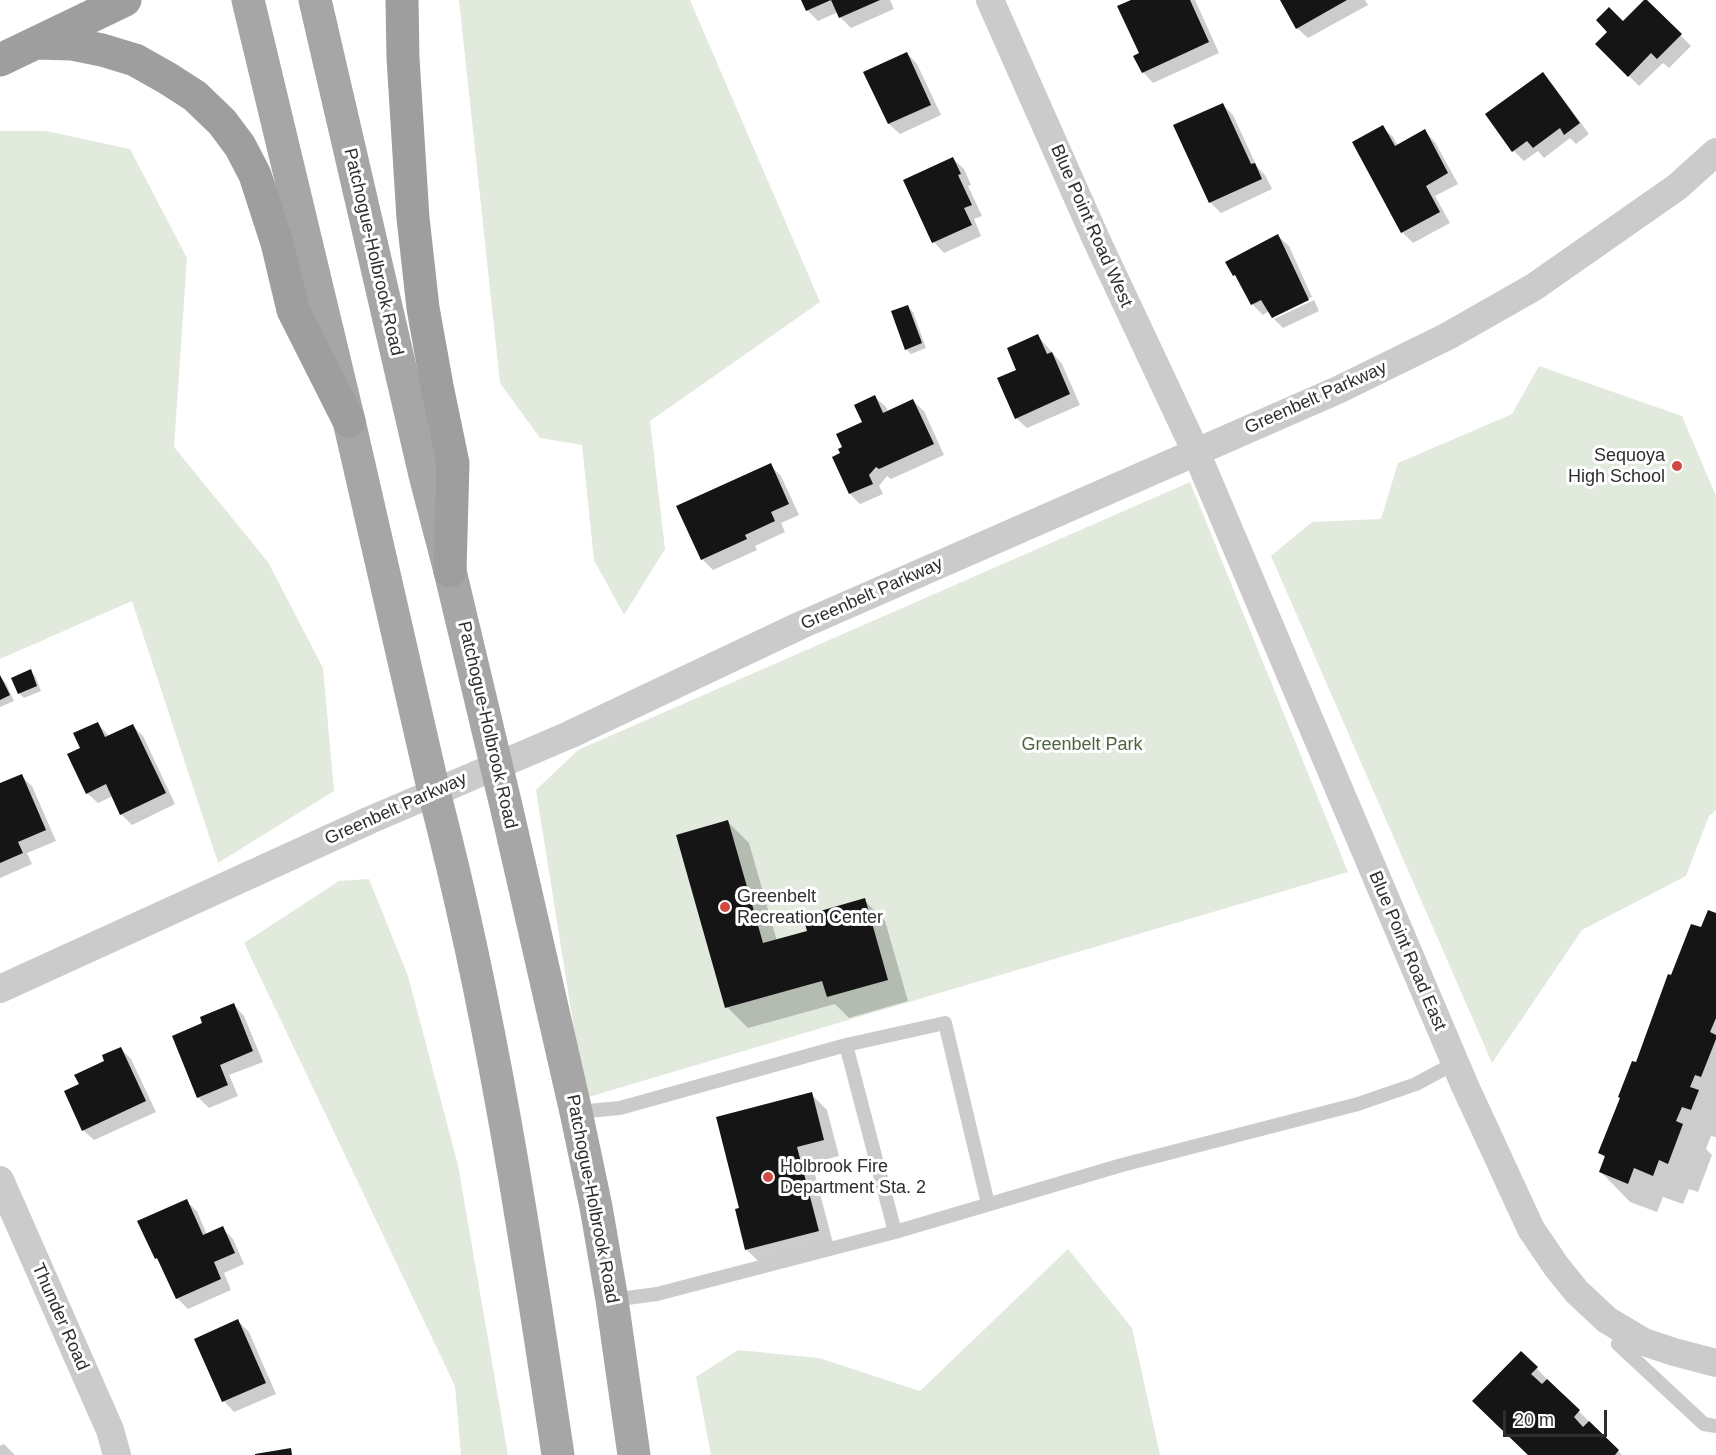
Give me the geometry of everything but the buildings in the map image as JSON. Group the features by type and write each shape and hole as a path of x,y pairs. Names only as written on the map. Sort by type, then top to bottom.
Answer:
{"highway":[{"path":"0,60 125,0"},
{"path":"402,0 403,68 413,218 423,308 453,463 450,571"},
{"path":"36,43 72,44 135,60 195,96 222,122 240,146 255,175 277,243 293,310 349,421"}],"main road":[{"path":"248,0 349,421 446,838 492,1048 525,1238 558,1455"},
{"name":"Patchogue-Holbrook Road","path":"315,0 576,1112 612,1300 634,1455"}],"street":[{"name":"Blue Point Road West","path":"990,0 1091,228 1196,452"},
{"name":"Greenbelt Parkway","path":"0,989 370,819 569,735 799,626 1338,390 1448,336 1534,287 1667,194 1716,152"},
{"name":"Blue Point Road East","path":"1196,452 1455,1063 1531,1229 1577,1292 1607,1320 1644,1342 1674,1352 1713,1355"},
{"name":"Thunder Road","path":"0,1180 110,1430 117,1455"}],"lane":[{"path":"576,1112 620,1108 846,1045 945,1023 988,1204"},
{"path":"846,1045 895,1232"},
{"path":"612,1300 657,1294 895,1232 1122,1165 1358,1104 1416,1084 1455,1063"},
{"path":"1625,1330 1618,1344 1704,1424 1716,1426"}],"green space":[{"path":"459,0 690,0 820,302 650,421 665,549 624,615 594,560 582,445 540,438 500,383"},
{"path":"0,131 46,131 130,149 187,258 174,447 268,562 323,668 334,791 218,863 132,601 0,659"},
{"path":"1539,366 1682,416 1716,496 1716,810 1709,816 1686,876 1582,930 1492,1063 1271,556 1312,522 1381,519 1398,463 1512,414"},
{"name":"Greenbelt Park","path":"1190,482 1348,872 585,1098 536,790 578,750"},
{"path":"369,879 408,976 458,1165 508,1455 461,1455 455,1386 244,943 339,881"},
{"path":"1068,1249 1132,1328 1160,1455 711,1455 696,1377 738,1350 819,1358 920,1391"}],"place":[{"name":"Sequoya High School","path":"1677,466"},
{"name":"Greenbelt Recreation Center","path":"725,907"},
{"name":"Holbrook Fire Department Sta. 2","path":"768,1177"}]}
